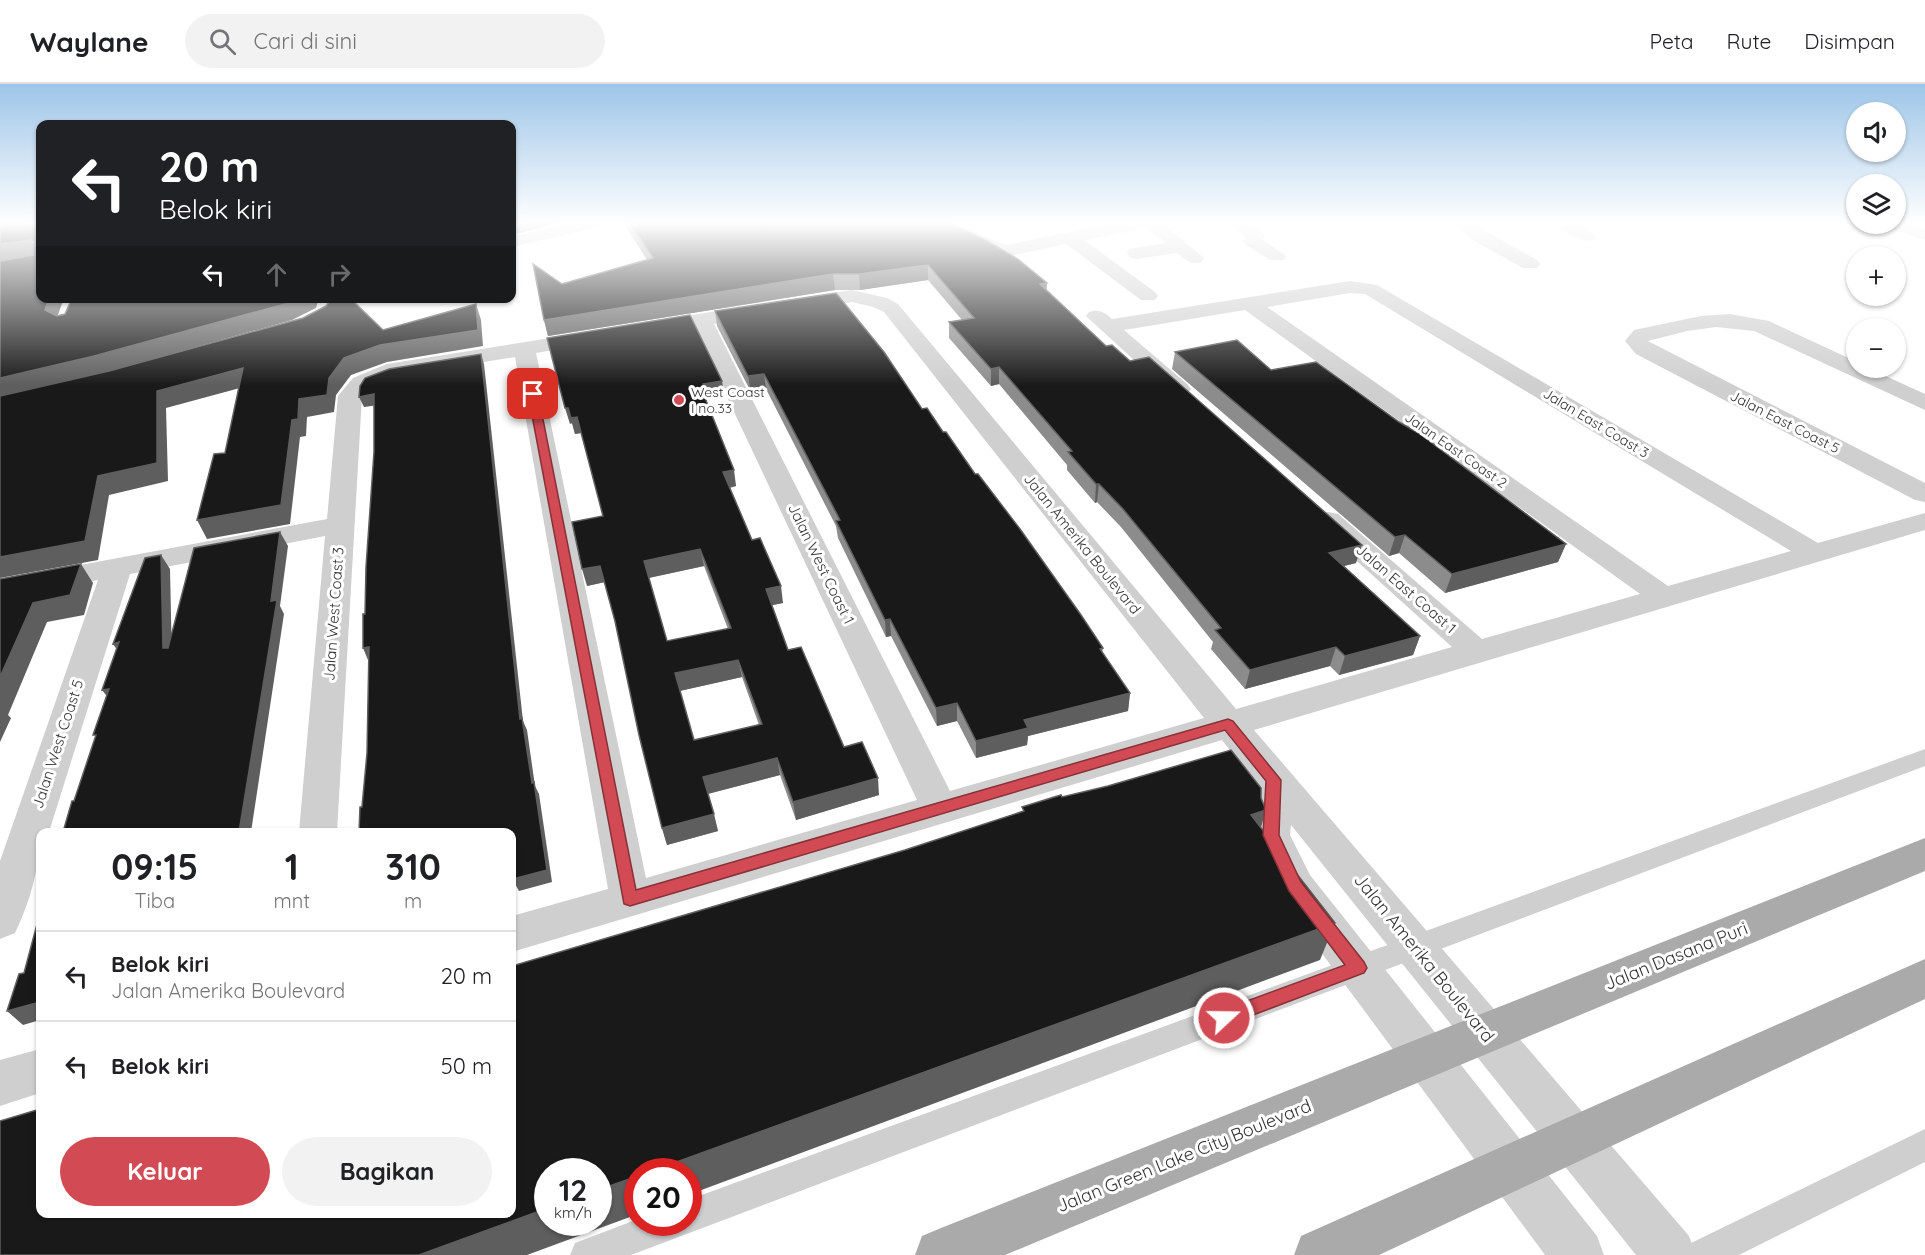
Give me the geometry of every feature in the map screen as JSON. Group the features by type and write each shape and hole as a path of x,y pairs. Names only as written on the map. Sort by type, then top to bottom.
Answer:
{"main road":[{"name":"Jalan Dasana Puri","path":"1427,1056 1925,854"},
{"path":"1320,1255 1925,978"},
{"name":"Jalan Green Lake City Boulevard","path":"941,1255 1427,1056"}],"street":[{"path":"1122,277 1148,296"},
{"name":"Jalan East Coast 3","path":"1248,303 1350,287 1378,292 1815,553"},
{"name":"Jalan Amerika Boulevard","path":"701,319 852,296 880,302 891,308 1274,780 1670,1255"},
{"path":"1195,403 1100,319 1248,303"},
{"name":"Jalan East Coast 2","path":"1248,303 1664,597"},
{"path":"454,359 595,318"},
{"path":"454,359 631,328 701,319"},
{"name":"Jalan West Coast 1","path":"701,319 940,808"},
{"name":"Jalan East Coast 5","path":"1925,404 1761,326 1739,320 1717,319 1642,335 1636,341 1644,349 1925,494"},
{"path":"524,348 630,899"},
{"name":"Jalan West Coast 3","path":"318,828 350,396 360,382 380,374 454,359"},
{"name":"Jalan East Coast 1","path":"1310,504 1477,652"},
{"path":"516,933 1925,521"},
{"path":"0,589 340,525"},
{"name":"Jalan West Coast 5","path":"0,921 117,567"},
{"path":"1274,780 1271,835 1295,886 1578,1255"},
{"path":"0,1083 36,1072"}],"lane":[{"path":"702,1212 1925,757"},
{"path":"1703,1255 1925,1145"},
{"path":"587,1255 637,1236"}],"building":[{"path":"0,277 36,277 36,303 47,303 45,310 57,316 65,314 70,303 287,303 94,356 0,378"},
{"path":"535,277 551,277 562,284 588,277 816,277 544,320"},
{"path":"938,277 1039,277 1047,283 1040,284 1106,346 1112,345 1130,361 1149,357 1362,545 1329,553 1420,636 1345,656 1336,647 1250,670 1215,630 1221,628 1123,509 1099,484 1096,484 1068,452 1072,451 999,367 991,369 949,322 974,318"},
{"path":"836,293 884,352 922,409 927,408 975,474 978,474 1020,529 1081,615 1103,648 1100,649 1130,693 1024,720 1028,728 976,741 957,703 936,708 890,619 885,620 836,521 840,520 764,374 748,376 715,311"},
{"path":"328,303 355,303 383,330 476,304 478,330 380,345 344,358 329,378 327,395 299,399 298,419 292,420 281,505 197,520 214,454 225,453 243,368 157,391 157,463 98,476 85,541 0,557 0,396 109,371 303,318"},
{"path":"690,315 722,381 703,384 704,387 701,388 734,470 723,472 752,540 760,538 781,586 766,589 788,650 801,647 844,747 862,742 878,778 793,802 777,758 703,777 714,814 662,828 639,735 615,621 600,566 582,569 572,522 603,516 577,417 571,418 568,408 565,408 547,338","holes":["700,549 731,628 667,641 644,561","738,660 762,724 694,740 675,673"]},
{"path":"1237,340 1271,370 1316,362 1399,422 1420,434 1566,544 1452,574 1405,535 1395,537 1175,352"},
{"path":"481,354 520,719 522,718 532,783 534,782 547,870 516,878 516,828 359,828 367,753 369,647 363,648 363,614 365,614 374,452 374,394 359,397 360,386 365,378 389,369"},
{"path":"280,532 271,601 277,600 240,828 64,828 109,689 102,690 119,642 113,644 145,558 161,555 163,648 168,648 194,548"},
{"path":"81,564 70,595 33,603 0,677 0,579"},
{"path":"1231,750 1261,788 1261,798 1266,810 1251,815 1335,923 688,1158 624,1158 624,1181 612,1185 612,1158 534,1158 534,1213 419,1255 0,1255 0,1121 36,1110 36,1218 516,1218 516,965 905,850 1024,811 1022,807 1061,795 1062,797"},
{"path":"36,928 36,1003 7,1011 19,974 24,973"}],"place":[{"name":"West Coast I no.33","path":"679,400"}],"route":[{"path":"533,394 630,899 1228,724 1274,780 1271,835 1295,886 1358,968 1224,1018"}]}
